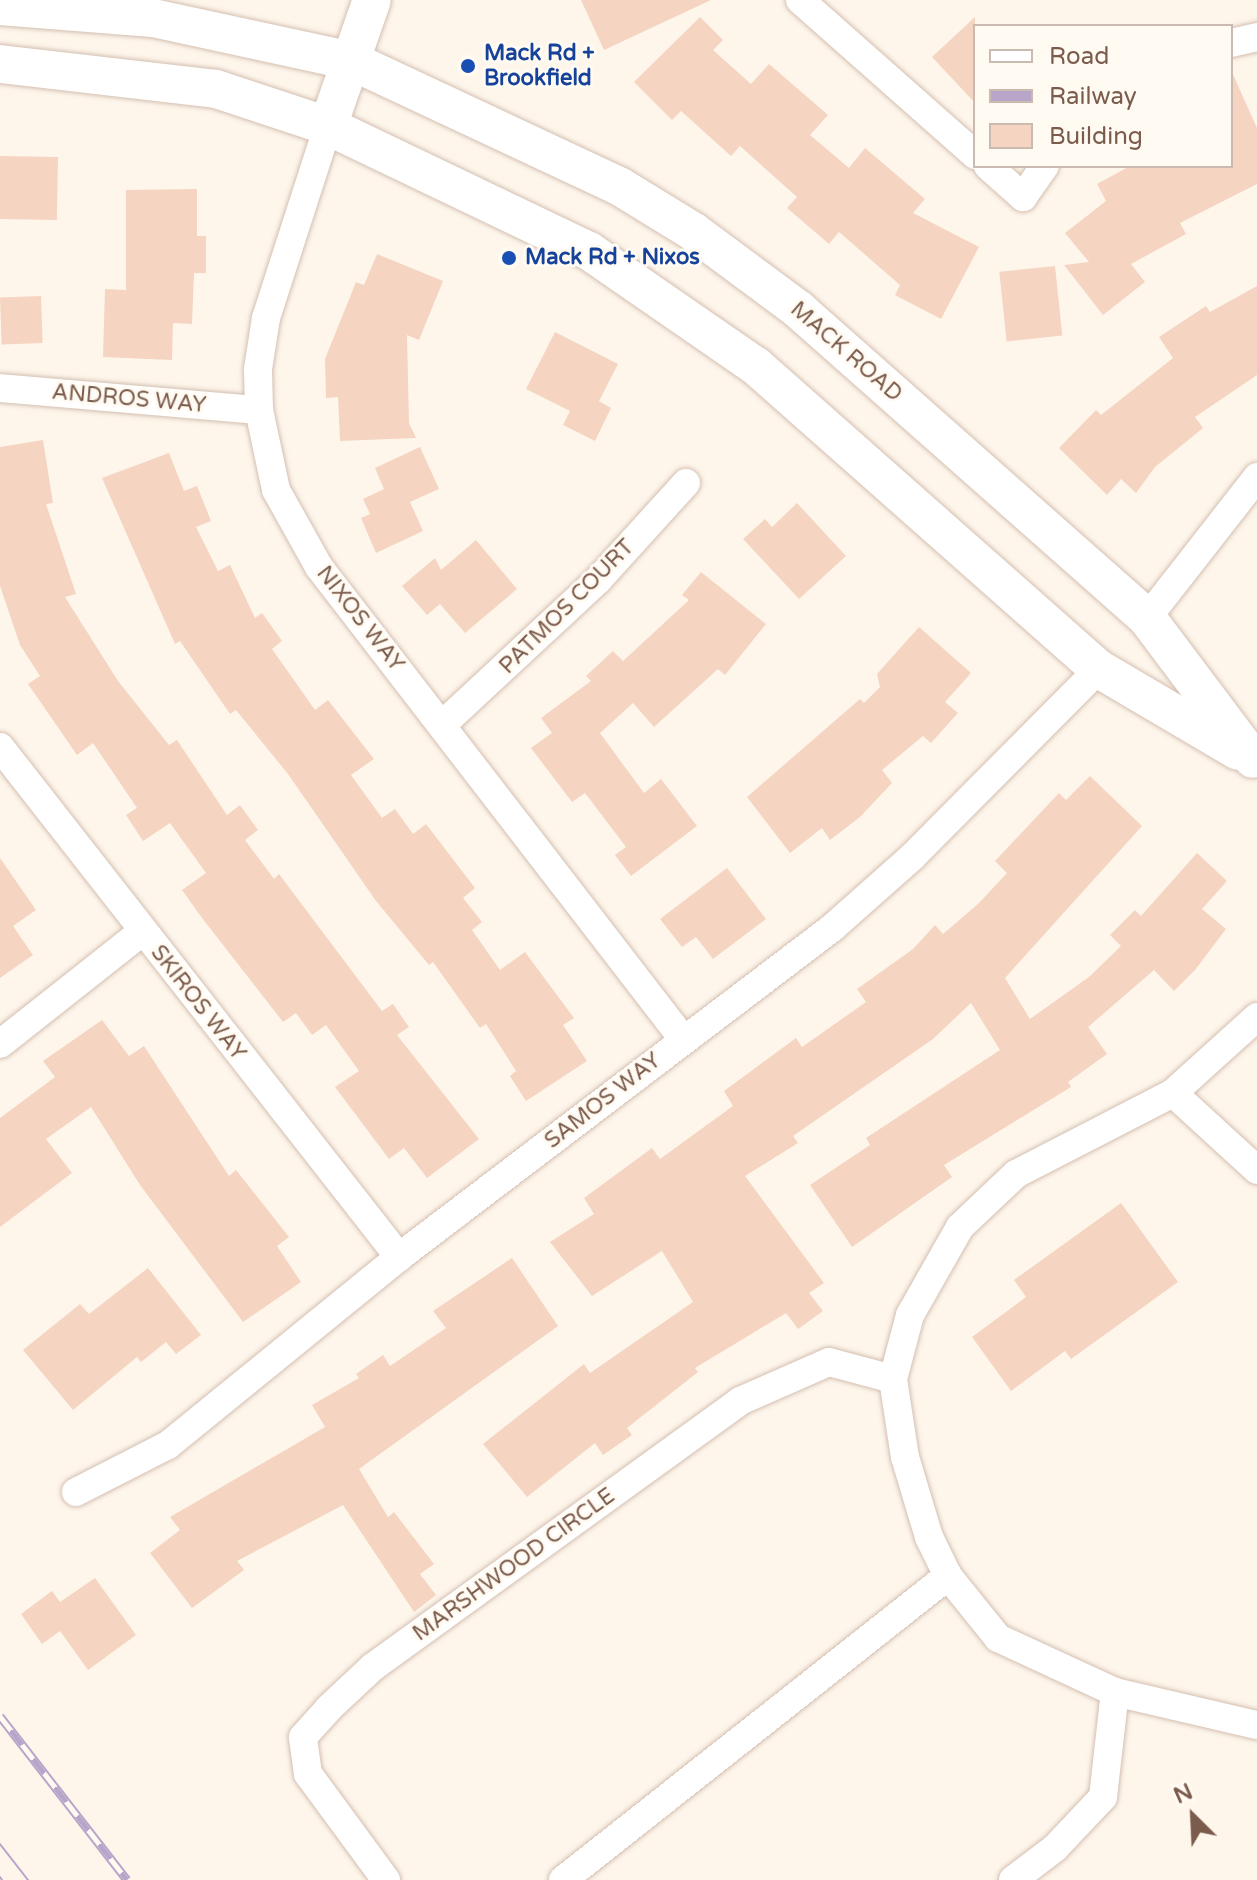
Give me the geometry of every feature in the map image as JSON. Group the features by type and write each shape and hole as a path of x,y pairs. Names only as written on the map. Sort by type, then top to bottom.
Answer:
{"main road":[{"path":"328,126 372,0"},
{"name":"MACK ROAD","path":"11,4 153,18 352,61 541,145 694,232 799,310 1147,618 1255,761"},
{"name":"MACK ROAD","path":"0,64 136,75 216,89 328,126 517,213 659,293 756,366 1099,669 1255,761"}],"street":[{"path":"800,0 973,153"},
{"path":"1233,43 1257,37"},
{"name":"NIXOS WAY","path":"328,126 266,318 259,410 276,490 298,537 683,1039"},
{"path":"990,168 1023,197 1044,168"},
{"name":"ANDROS WAY","path":"0,388 259,410"},
{"path":"1147,618 1257,477"},
{"name":"PATMOS COURT","path":"443,724 598,580 686,483"},
{"name":"SAMOS WAY","path":"76,1492 168,1445 399,1257 832,928 912,857 1099,669"},
{"name":"SKIROS WAY","path":"0,747 399,1257"},
{"path":"0,1044 142,932"},
{"path":"1257,1017 1173,1093 1016,1174 960,1227 910,1315 893,1379 905,1457 948,1576 998,1638 1115,1692 1257,1725"},
{"path":"1173,1093 1257,1170"},
{"name":"MARSHWOOD CIRCLE","path":"386,1880 308,1774 303,1737 329,1708 373,1667 740,1401 829,1362 893,1379"},
{"path":"563,1880 948,1576"},
{"path":"1013,1880 1055,1848 1103,1797 1115,1692"}],"building":[{"path":"581,0 711,0 604,50"},
{"path":"700,17 723,40 713,50 751,84 769,64 828,115 810,135 849,168 865,148 925,199 913,213 979,247 941,319 895,295 900,285 839,232 829,244 787,208 797,197 740,146 731,156 681,111 672,120 634,82"},
{"path":"975,17 973,101 932,57"},
{"path":"1233,74 1257,128 1257,184 1180,223 1186,234 1131,264 1145,282 1103,315 1064,265 1089,262 1065,233 1106,201 1097,184 1126,168 1233,168"},
{"path":"0,156 58,157 57,220 0,219"},
{"path":"197,189 197,236 206,236 206,273 194,273 192,324 173,323 172,360 103,357 105,289 126,290 126,190"},
{"path":"377,254 443,281 419,340 407,335 409,423 416,438 340,441 338,397 326,398 325,359 356,282 364,285"},
{"path":"1055,266 1062,336 1007,341 999,272"},
{"path":"1257,286 1257,375 1195,417 1203,428 1155,467 1136,493 1121,479 1107,495 1059,448 1096,410 1101,415 1173,358 1159,337 1206,306 1210,312"},
{"path":"41,296 43,343 2,344 0,297"},
{"path":"555,332 618,364 599,401 611,408 595,441 563,425 570,411 526,389"},
{"path":"43,440 53,503 46,504 76,594 65,597 118,681 169,745 177,740 227,815 240,805 258,830 245,840 274,879 279,874 382,1011 393,1004 409,1027 397,1035 479,1139 427,1178 404,1148 389,1159 335,1087 359,1071 326,1025 312,1035 296,1013 283,1022 202,918 182,890 206,873 170,823 143,841 126,815 137,808 93,743 77,755 28,684 40,676 20,645 0,586 0,447"},
{"path":"420,447 439,489 410,502 423,531 376,553 361,518 370,514 363,499 384,489 375,468"},
{"path":"169,453 184,491 197,486 211,521 196,527 218,571 230,565 255,618 262,613 282,641 272,649 315,710 328,700 374,759 351,775 382,818 395,809 413,834 426,824 475,888 463,898 482,922 472,930 500,970 525,952 574,1018 563,1025 587,1061 526,1101 510,1076 516,1071 486,1024 480,1028 433,962 429,965 376,901 288,774 236,710 230,714 180,641 175,644 102,478"},
{"path":"797,503 846,556 799,599 743,539 765,519 772,527"},
{"path":"476,540 517,589 465,633 440,604 427,615 402,586 435,558 441,570"},
{"path":"701,572 766,624 725,675 718,669 654,727 633,703 600,733 644,793 661,779 697,826 631,876 615,855 626,847 585,793 572,802 531,748 552,733 541,718 591,681 586,676 613,651 623,661 689,600 682,595"},
{"path":"919,627 971,673 945,702 958,713 931,743 923,736 882,770 892,783 860,817 830,840 822,828 790,853 747,797 860,699 864,703 880,687 877,674"},
{"path":"1090,776 1142,826 1005,978 1030,1019 1089,977 1121,946 1110,935 1135,910 1141,916 1197,853 1227,881 1202,909 1226,929 1195,970 1174,991 1154,970 1088,1027 1107,1054 1068,1082 1071,1087 944,1165 952,1177 852,1247 810,1185 870,1145 866,1138 1000,1050 971,1003 933,1039 793,1136 798,1143 745,1176 824,1283 809,1293 823,1311 798,1329 786,1313 695,1368 698,1372 627,1428 632,1435 603,1455 595,1443 527,1497 483,1444 584,1364 590,1373 693,1302 662,1251 592,1296 550,1242 594,1214 584,1198 652,1148 660,1159 733,1106 724,1091 796,1038 802,1047 866,1002 857,989 913,949 935,925 943,934 978,904 1007,873 995,861 1059,793 1066,800"},
{"path":"0,858 36,910 13,926 33,955 0,978"},
{"path":"727,868 766,919 713,959 696,937 682,947 660,919"},
{"path":"102,1020 129,1056 144,1046 229,1176 236,1170 289,1237 277,1246 301,1282 243,1322 140,1185 91,1107 46,1139 72,1173 0,1227 0,1118 55,1077 43,1061"},
{"path":"1121,1203 1178,1282 1071,1359 1065,1351 1011,1391 972,1337 1026,1297 1014,1280"},
{"path":"512,1258 558,1326 359,1469 388,1517 394,1512 434,1564 420,1574 436,1595 414,1612 343,1505 237,1561 244,1570 192,1608 150,1553 180,1530 170,1517 325,1427 312,1405 359,1378 356,1374 383,1355 390,1366 446,1328 433,1311"},
{"path":"148,1268 201,1335 176,1354 166,1342 141,1362 137,1357 73,1410 23,1350 80,1304 89,1314"},
{"path":"95,1578 136,1635 88,1670 60,1631 42,1644 21,1614 52,1591 60,1602"}],"tram line":[{"path":"0,1844 28,1880"}],"railway":[{"path":"0,1716 127,1880"}],"place":[{"name":"Mack Rd + Brookfield","path":"468,66"},
{"name":"Mack Rd + Nixos","path":"509,258"}]}
